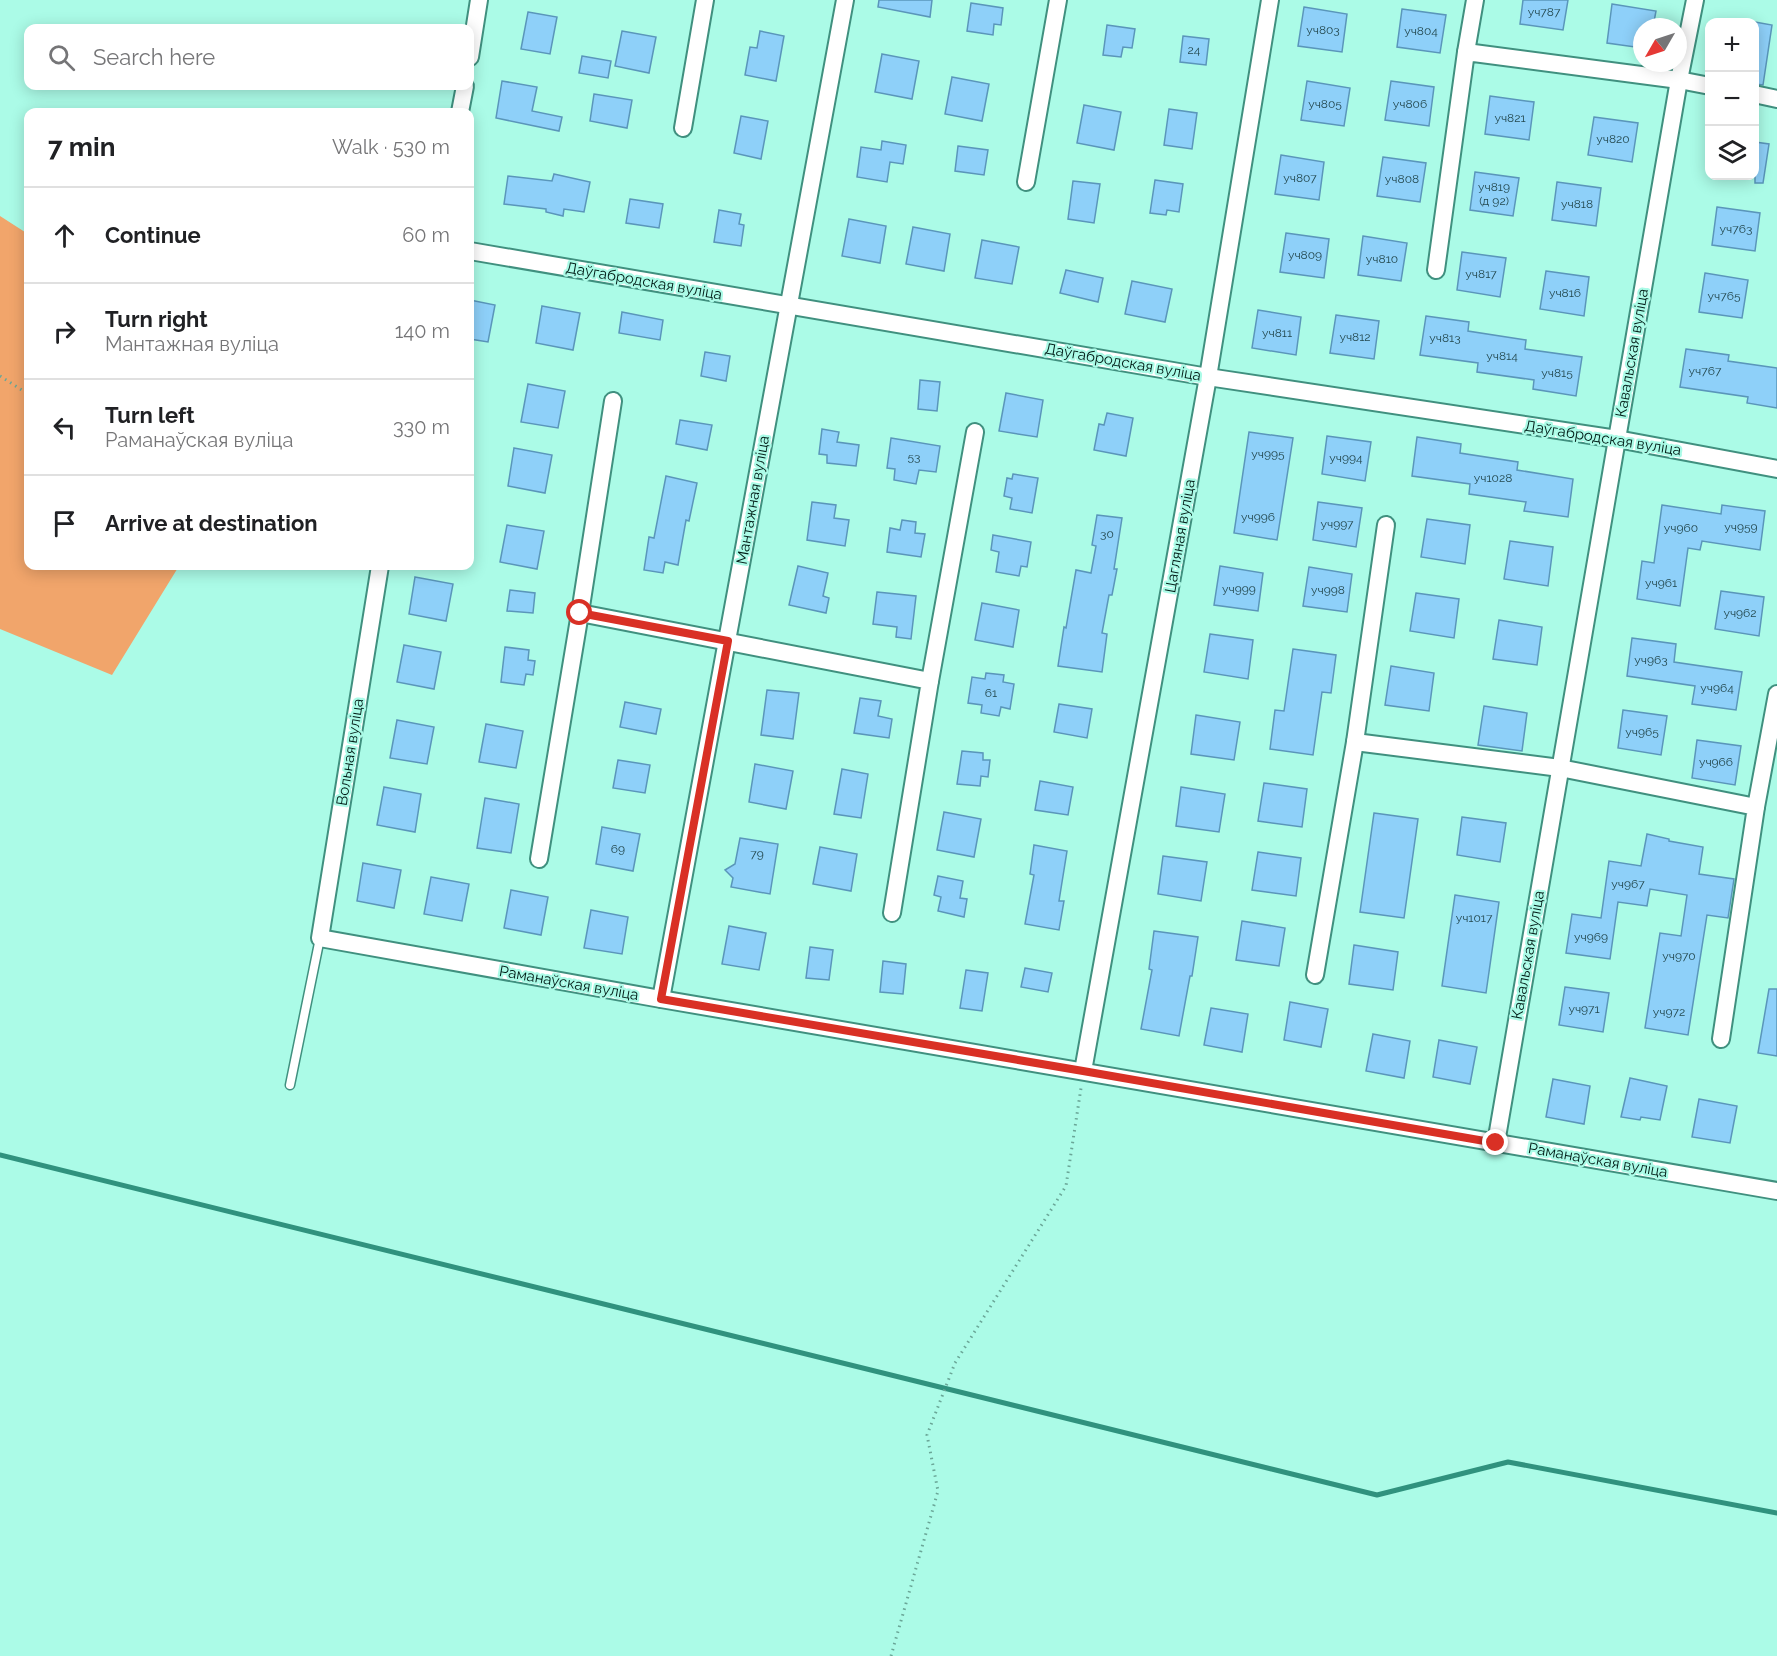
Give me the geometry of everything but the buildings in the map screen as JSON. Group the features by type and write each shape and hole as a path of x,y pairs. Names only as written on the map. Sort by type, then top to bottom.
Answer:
{"street":[{"path":"474,32 479,0"},
{"path":"683,128 705,0"},
{"name":"Мантажная вуліца","path":"661,999 845,0"},
{"path":"1026,182 1058,0"},
{"name":"Цагляная вуліца","path":"1083,1071 1208,377 1270,0"},
{"path":"1436,270 1474,0"},
{"name":"Кавальская вуліца","path":"1496,1143 1679,80 1695,0"},
{"path":"1466,52 1705,85"},
{"path":"461,108 464,90"},
{"path":"1759,95 1777,99"},
{"name":"Даўгабродская вуліца","path":"474,252 1208,377 1617,439 1777,469"},
{"path":"539,859 613,401"},
{"path":"892,913 930,681 975,432"},
{"path":"1315,975 1355,742 1386,525"},
{"name":"Вольная вуліца","path":"320,938 379,570"},
{"path":"580,613 930,681"},
{"path":"1721,1040 1756,807 1777,694"},
{"path":"1355,742 1560,768 1756,807"},
{"name":"Раманаўская вуліца","path":"320,938 1777,1191"}],"lane":[{"path":"290,1085 320,938"}],"path":[{"path":"0,376 24,391"},
{"path":"891,1656 938,1491 927,1435 955,1363 1065,1186 1083,1071"}],"shaded area":[{"path":"0,216 24,231 24,570 177,570 112,675 0,629"}],"waterway":[{"path":"0,1155 1377,1495 1508,1462 1777,1513"}],"route":[{"path":"580,613 728,641 661,999 1496,1143"}]}
